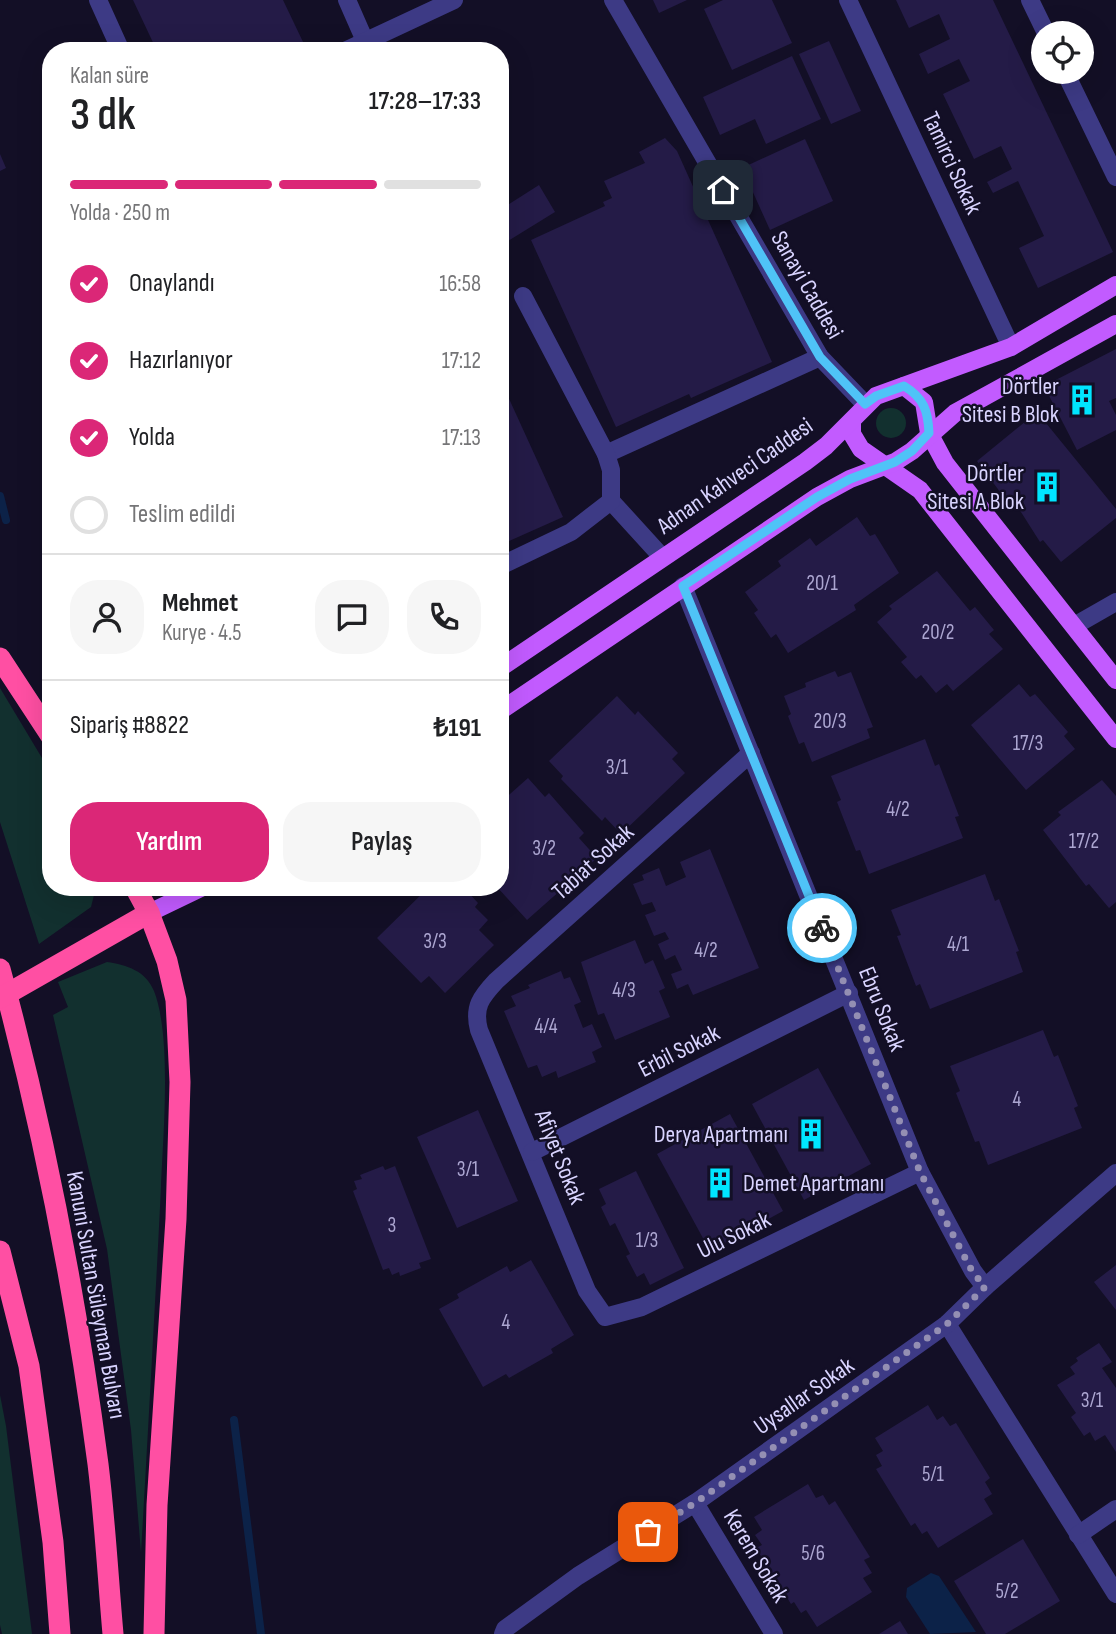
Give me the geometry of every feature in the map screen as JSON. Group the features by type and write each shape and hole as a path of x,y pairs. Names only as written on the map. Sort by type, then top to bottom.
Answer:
{"highway":[{"path":"0,658 42,722"},
{"path":"140,896 167,961 176,1000 180,1082 176,1219 157,1505 154,1634"},
{"path":"0,998 149,913"},
{"name":"Kanuni Sultan Süleyman Bulvarı","path":"0,969 43,1145 71,1289 98,1466 113,1634"},
{"path":"0,1251 29,1366 53,1542 60,1634"}],"main road":[{"name":"Adnan Kahveci Caddesi","path":"509,662 805,462 876,396 1012,347 1116,285"},
{"path":"509,705 817,497 882,465 895,462 912,451 929,433 955,413 1116,324"},
{"path":"904,386 924,402 929,433 945,463 1116,680"},
{"path":"852,421 852,434 861,449 920,490 1116,739"},
{"path":"149,913 163,896"},
{"path":"149,913 184,896"}],"street":[{"path":"98,0 117,42"},
{"path":"346,0 365,41 454,0"},
{"name":"Sanayi Caddesi","path":"613,0 820,357 865,404"},
{"name":"Tamirci Sokak","path":"848,0 1012,347"},
{"path":"1030,0 1040,21"},
{"path":"1071,84 1116,177"},
{"path":"523,296 606,454 611,470 611,501 662,556"},
{"path":"606,454 820,357"},
{"path":"509,562 572,532 611,501"},
{"name":"Ebru Sokak","path":"683,586 920,1172 972,1271 985,1287"},
{"path":"1074,626 1116,602"},
{"name":"Tabiat Sokak","path":"475,1014 481,997 496,981 751,753"},
{"name":"Erbil Sokak","path":"532,1152 849,993"},
{"name":"Afiyet Sokak","path":"475,1014 479,1030 532,1152 587,1291 605,1317"},
{"name":"Ulu Sokak","path":"605,1317 642,1307 920,1172"},
{"name":"Uysallar Sokak","path":"503,1634 505,1629 578,1576 695,1503 947,1324 985,1287 1116,1173"},
{"path":"947,1324 1116,1594"},
{"name":"Kerem Sokak","path":"695,1503 774,1634"},
{"path":"1078,1535 1116,1509"}],"green space":[{"path":"891,408 901,413 906,423 901,433 891,438 881,433 876,423 881,413"},
{"path":"0,688 42,758 42,896 94,896 91,907 39,944 0,822"},
{"path":"107,962 135,970 151,984 160,1011 165,1060 141,1553 131,1430 107,1249 53,1015 68,1007 58,982"},
{"path":"0,1395 32,1634 2,1634 0,1625"}],"water":[{"path":"931,1573 939,1576 976,1632 930,1634 906,1597 907,1588"}],"building":[{"path":"133,0 283,0 303,42 153,42"},
{"path":"653,0 687,0 659,13"},
{"path":"723,0 772,0 792,43 732,70 704,9"},
{"path":"896,0 993,0 1113,252 1038,288 1019,248 1044,236 1018,181 993,193 987,182 1012,169 1001,146 974,159 943,94 970,81 959,59 928,74 919,54 950,39 939,14 909,28"},
{"path":"829,41 861,111 831,124 799,54"},
{"path":"792,56 821,119 766,144 755,119 720,135 703,97"},
{"path":"665,138 677,151 772,362 691,398 689,394 616,427 531,240 605,206 603,202 612,198 604,181 645,163 639,152"},
{"path":"805,139 833,201 770,230 742,168"},
{"path":"0,154 6,168 0,171"},
{"path":"539,185 555,212 509,240 509,204"},
{"name":"Dörtler Sitesi B Blok","path":"1116,349 1116,398 1109,401 1116,415 1116,430 1077,450 1044,386"},
{"path":"509,399 563,517 509,541"},
{"name":"Dörtler Sitesi A Blok","path":"1037,412 1116,509 1116,518 1061,562 1043,540 1040,542 1014,501 1009,504 977,461"},
{"path":"857,517 870,536 875,534 899,573 854,605 856,610 788,653 776,634 771,638 754,613 758,610 745,592 781,566 778,561 810,538 816,546"},
{"path":"937,571 970,611 975,607 994,630 989,634 1003,649 953,691 947,684 936,693 921,675 916,679 901,662 907,657 877,622 892,609 889,606"},
{"path":"835,671 838,677 851,672 873,727 867,729 870,738 812,762 804,742 799,744 788,716 791,714 784,696 806,687 805,683"},
{"path":"1019,684 1030,697 1035,694 1068,732 1064,736 1075,749 1026,790 971,725"},
{"path":"617,696 635,715 638,711 678,753 672,759 685,773 621,834 605,817 602,821 561,779 563,776 549,761"},
{"path":"925,739 935,766 939,764 959,816 955,817 963,838 869,874 860,850 856,851 837,802 841,800 831,776"},
{"path":"528,778 545,797 549,793 584,833 579,838 597,858 527,920 505,896 509,896 509,795"},
{"path":"1102,780 1116,796 1116,902 1109,908 1089,884 1086,886 1043,830 1061,815 1058,812"},
{"path":"710,849 759,968 693,995 688,984 677,989 671,974 682,970 675,955 665,960 658,944 669,939 665,932 654,936 645,915 656,911 652,902 642,905 633,884 644,880 642,875 659,868 666,886 686,877 680,862"},
{"path":"985,874 995,901 999,899 1019,951 1016,952 1023,972 930,1009 920,984 916,986 897,936 901,935 891,910"},
{"path":"420,896 472,896 478,903 475,907 488,920 479,930 494,945 445,993 429,976 421,983 377,938"},
{"path":"635,940 645,964 653,960 665,988 659,991 670,1017 615,1040 604,1013 598,1015 581,962"},
{"path":"561,971 564,979 570,977 581,1002 574,1005 583,1028 592,1024 602,1047 592,1052 596,1062 558,1078 556,1071 542,1077 537,1065 528,1068 504,1011 516,1006 511,996 530,988 528,985"},
{"path":"1043,1030 1054,1057 1058,1055 1078,1106 1074,1108 1082,1128 988,1165 979,1141 975,1142 956,1093 960,1091 950,1066"},
{"name":"Derya Apartmanı","path":"818,1068 871,1164 804,1200 752,1104"},
{"path":"478,1110 518,1201 457,1228 417,1137"},
{"name":"Demet Apartmanı","path":"730,1114 783,1211 710,1251 657,1154"},
{"path":"383,1166 385,1170 395,1166 431,1259 419,1263 421,1268 400,1276 399,1272 392,1275 389,1268 383,1270 353,1191 357,1189 354,1181 362,1179 360,1175"},
{"path":"636,1171 684,1268 650,1285 644,1273 637,1277 626,1256 630,1254 615,1223 610,1226 601,1207 606,1204 599,1189"},
{"path":"531,1260 574,1335 551,1349 553,1353 509,1378 506,1374 483,1387 439,1309 459,1298 457,1294 507,1266 510,1272"},
{"path":"1116,1265 1116,1310 1094,1282"},
{"path":"1099,1343 1112,1362 1102,1368 1116,1388 1116,1452 1105,1435 1095,1441 1090,1432 1084,1436 1071,1417 1076,1413 1057,1385 1075,1374 1070,1367 1078,1361 1076,1358"},
{"path":"928,1405 937,1420 943,1416 950,1426 956,1423 990,1478 985,1482 992,1494 984,1499 993,1514 938,1548 927,1531 922,1534 915,1523 911,1526 876,1469 882,1466 876,1455 883,1451 875,1438"},
{"path":"808,1484 816,1498 823,1495 829,1505 835,1501 870,1557 864,1560 872,1573 863,1578 872,1592 817,1627 806,1610 801,1613 794,1602 791,1604 756,1548 762,1545 755,1535 762,1530 754,1517"},
{"path":"1023,1539 1060,1601 1005,1634 986,1634 954,1581"},
{"path":"900,1621 908,1634 879,1634"}],"waterway":[{"path":"0,496 6,520"},
{"path":"234,1420 261,1634"}],"way so far":[{"path":"648,1532 695,1503 947,1324 985,1287 972,1271 920,1172 822,928"}],"place":[{"name":"Dörtler Sitesi B Blok","path":"1082,400"},
{"name":"Dörtler Sitesi A Blok","path":"1047,487"},
{"name":"Derya Apartmanı","path":"811,1134"},
{"name":"Demet Apartmanı","path":"720,1183"}],"route":[{"path":"723,190 820,357 865,404 876,396 904,386 924,402 928,415 929,433 912,451 895,462 850,479 817,497 683,586 822,928"}]}
